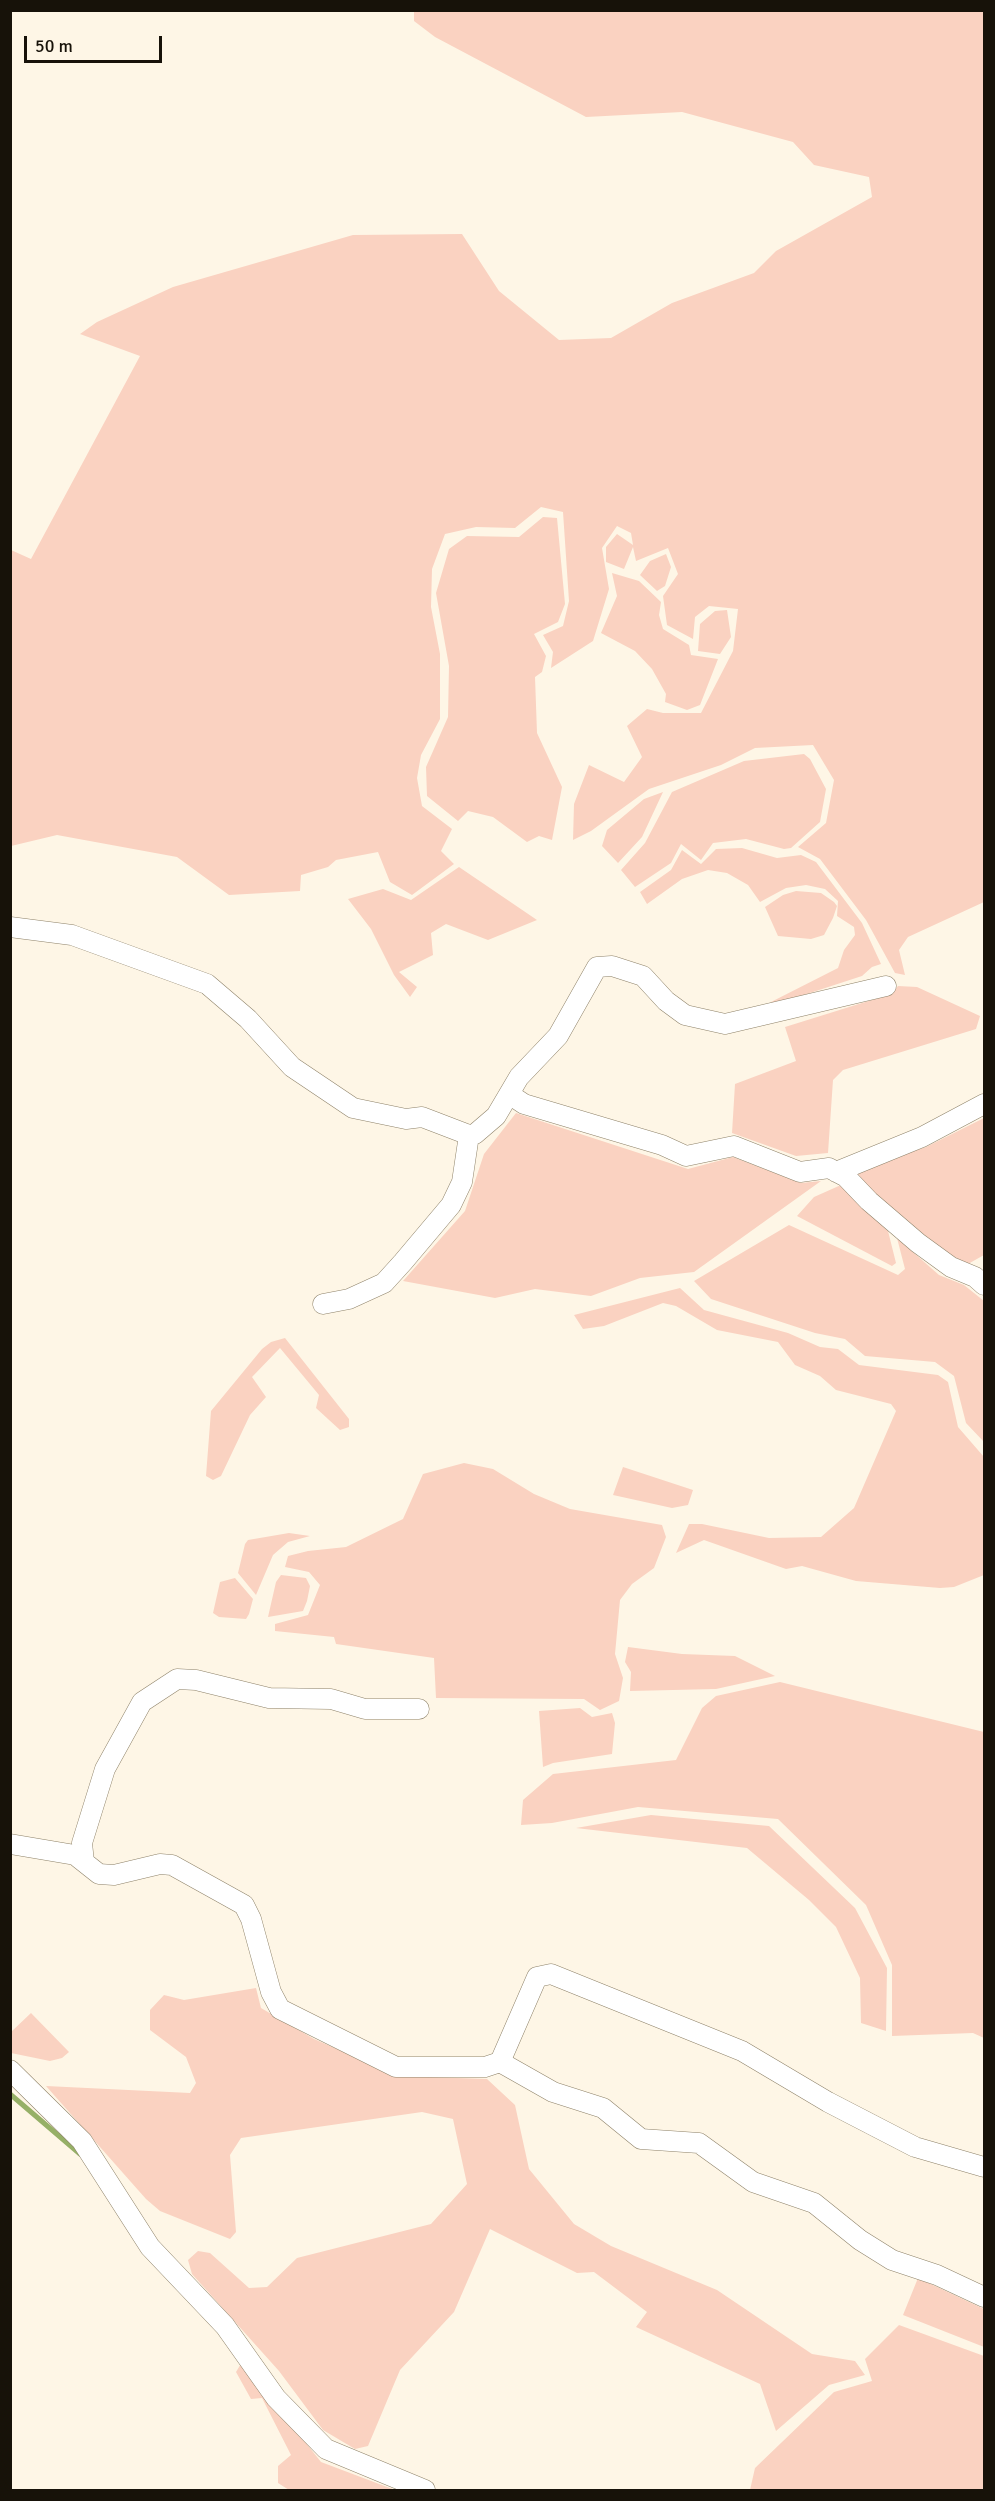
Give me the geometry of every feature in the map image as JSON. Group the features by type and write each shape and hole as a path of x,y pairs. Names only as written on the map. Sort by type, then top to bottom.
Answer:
{"street":[{"path":"10,927 72,935 207,984 248,1019 291,1067 353,1108 387,1117 406,1119 422,1117 469,1135 475,1134 496,1116 519,1077 558,1036 597,967 612,966 642,976 666,1001 685,1016 725,1024 886,986"},
{"path":"509,1094 524,1104 662,1145 686,1156 735,1146 800,1172 829,1168 846,1177 869,1201 918,1243 951,1267 984,1285"},
{"path":"836,1172 922,1137 984,1104"},
{"path":"323,1304 349,1299 384,1283 403,1262 450,1205 462,1182 469,1135"},
{"path":"84,1862 82,1843 105,1770 142,1702 177,1679 196,1680 269,1698 331,1699 365,1709 419,1709"},
{"path":"10,1844 75,1855 99,1874 114,1875 160,1864 172,1865 244,1905 251,1919 271,1992 280,2009 396,2067 485,2067 500,2061 537,1977 551,1974 742,2051 828,2102 915,2147 984,2167"},
{"path":"500,2061 553,2092 603,2109 641,2139 699,2144 753,2182 814,2203 860,2240 892,2260 937,2275 984,2296"},
{"path":"10,2070 82,2141 150,2247 225,2326 276,2398 326,2449 426,2490"}],"shaded area":[{"path":"414,11 984,11 984,902 908,937 899,950 905,975 895,973 866,920 820,859 798,847 826,823 834,780 813,745 755,748 721,765 649,789 591,831 573,840 574,804 589,765 624,782 642,757 627,726 647,709 663,713 701,713 733,651 738,609 709,606 695,617 693,639 667,625 663,596 678,574 668,548 636,561 633,547 624,569 606,562 606,547 617,534 633,545 631,533 617,526 602,548 609,589 593,641 551,668 553,652 543,635 563,626 569,601 563,512 541,507 515,528 476,527 445,534 432,569 431,607 440,654 440,719 421,755 417,778 422,806 452,829 441,851 454,864 412,895 390,882 378,852 336,860 328,867 301,875 300,891 229,895 177,857 57,835 11,846 11,550 31,559 140,356 80,334 97,322 173,287 353,235 462,234 499,291 559,340 611,338 672,303 754,273 776,251 872,197 869,177 814,165 793,142 682,112 586,117 435,37 414,21"},
{"path":"543,517 557,518 565,604 558,622 534,634 546,656 542,672 535,677 537,733 562,787 552,840 539,836 527,842 493,817 468,811 458,821 427,796 426,767 448,717 449,666 436,593 449,549 467,536 519,537"},
{"path":"666,554 671,567 665,586 657,591 640,575 650,561"},
{"path":"612,573 639,581 661,602 659,615 663,629 689,645 691,655 718,659 700,705 687,710 665,702 666,694 652,669 635,651 601,633 617,596"},
{"path":"727,610 731,637 720,654 698,651 700,624 715,611"},
{"path":"804,754 810,759 826,789 820,822 791,848 784,849 746,839 713,843 701,860 681,844 671,863 635,887 621,870 645,843 672,792 744,761"},
{"path":"663,792 642,837 618,863 602,846 607,830 644,799"},
{"path":"742,848 777,858 801,855 816,862 862,923 881,964 872,967 862,976 770,1006 771,1002 838,968 844,950 855,935 854,927 837,916 838,901 825,889 806,885 786,888 760,902 748,885 727,873 708,870 682,879 647,904 640,892 671,870 682,850 701,864 716,849"},
{"path":"459,867 537,920 488,940 446,924 431,933 433,955 399,972 417,987 410,997 394,975 371,929 348,899 383,889 411,900"},
{"path":"796,891 821,893 837,906 824,935 811,939 778,936 765,907 783,895"},
{"path":"898,986 917,987 980,1016 976,1029 843,1070 833,1080 828,1153 796,1156 732,1133 735,1084 796,1061 785,1027 891,994"},
{"path":"516,1113 688,1169 733,1157 801,1183 821,1181 694,1272 640,1278 591,1296 535,1289 495,1298 403,1281 465,1211 484,1154"},
{"path":"984,1118 984,1255 968,1264 946,1253 869,1189 855,1170 926,1147"},
{"path":"841,1185 888,1231 896,1263 892,1266 797,1216 814,1197"},
{"path":"789,1225 898,1275 905,1269 897,1238 939,1275 964,1285 984,1301 984,1442 966,1423 954,1376 935,1362 865,1356 845,1339 815,1333 711,1299 694,1281"},
{"path":"680,1288 704,1310 788,1333 820,1347 838,1349 859,1365 938,1375 948,1382 958,1427 984,1457 984,1575 954,1587 940,1588 856,1581 802,1566 786,1569 704,1540 676,1553 689,1524 702,1524 769,1538 821,1537 854,1508 896,1411 891,1404 836,1390 820,1376 795,1365 778,1342 717,1330 676,1306 663,1303 604,1326 583,1329 574,1315"},
{"path":"285,1338 349,1419 349,1427 340,1430 316,1408 319,1395 280,1348 252,1377 266,1397 250,1415 221,1476 213,1480 206,1476 211,1411 262,1349 271,1342"},
{"path":"464,1463 493,1469 534,1494 570,1509 662,1525 666,1537 654,1568 632,1584 620,1600 615,1654 623,1678 619,1701 600,1710 584,1699 436,1698 434,1658 336,1644 334,1637 275,1631 275,1624 308,1615 320,1585 309,1572 285,1567 288,1556 308,1551 346,1547 403,1519 423,1474"},
{"path":"623,1467 693,1490 688,1505 672,1508 613,1495"},
{"path":"289,1533 310,1536 288,1542 273,1555 256,1595 238,1573 245,1544 248,1540"},
{"path":"281,1575 306,1578 310,1586 307,1601 303,1611 268,1617 276,1582"},
{"path":"235,1578 253,1599 246,1619 219,1617 213,1613 220,1582"},
{"path":"628,1647 682,1654 735,1656 775,1676 716,1689 630,1691 631,1672 625,1662"},
{"path":"780,1682 984,1732 984,2038 973,2033 892,2036 892,1965 866,1905 778,1819 638,1807 552,1823 521,1825 523,1800 553,1774 676,1760 702,1708 716,1696"},
{"path":"580,1708 592,1717 612,1713 615,1723 612,1754 553,1763 543,1767 539,1711"},
{"path":"651,1815 769,1826 855,1908 887,1968 886,2031 861,2023 860,1978 836,1927 809,1900 747,1848 576,1828"},
{"path":"256,1988 261,2008 314,2039 399,2076 487,2079 515,2105 529,2169 574,2224 611,2246 717,2290 812,2354 855,2361 865,2375 829,2385 776,2431 760,2384 636,2327 647,2312 594,2272 577,2273 490,2229 454,2312 400,2370 368,2446 355,2449 323,2430 279,2371 192,2274 188,2260 198,2251 210,2253 249,2288 267,2287 297,2258 431,2224 467,2184 453,2119 422,2112 241,2138 230,2155 236,2232 230,2239 160,2211 146,2199 46,2086 190,2093 196,2083 186,2057 150,2030 150,2010 164,1995 184,2000"},
{"path":"31,2013 69,2052 62,2058 50,2061 11,2053 11,2032"},
{"path":"918,2278 984,2309 984,2347 903,2315"},
{"path":"899,2325 984,2356 984,2490 750,2490 755,2468 834,2392 872,2381 865,2359"},
{"path":"242,2362 321,2462 395,2490 289,2490 278,2483 278,2466 291,2455 262,2398 251,2399 236,2372"}],"waterway":[{"path":"10,2094 80,2154"}]}
